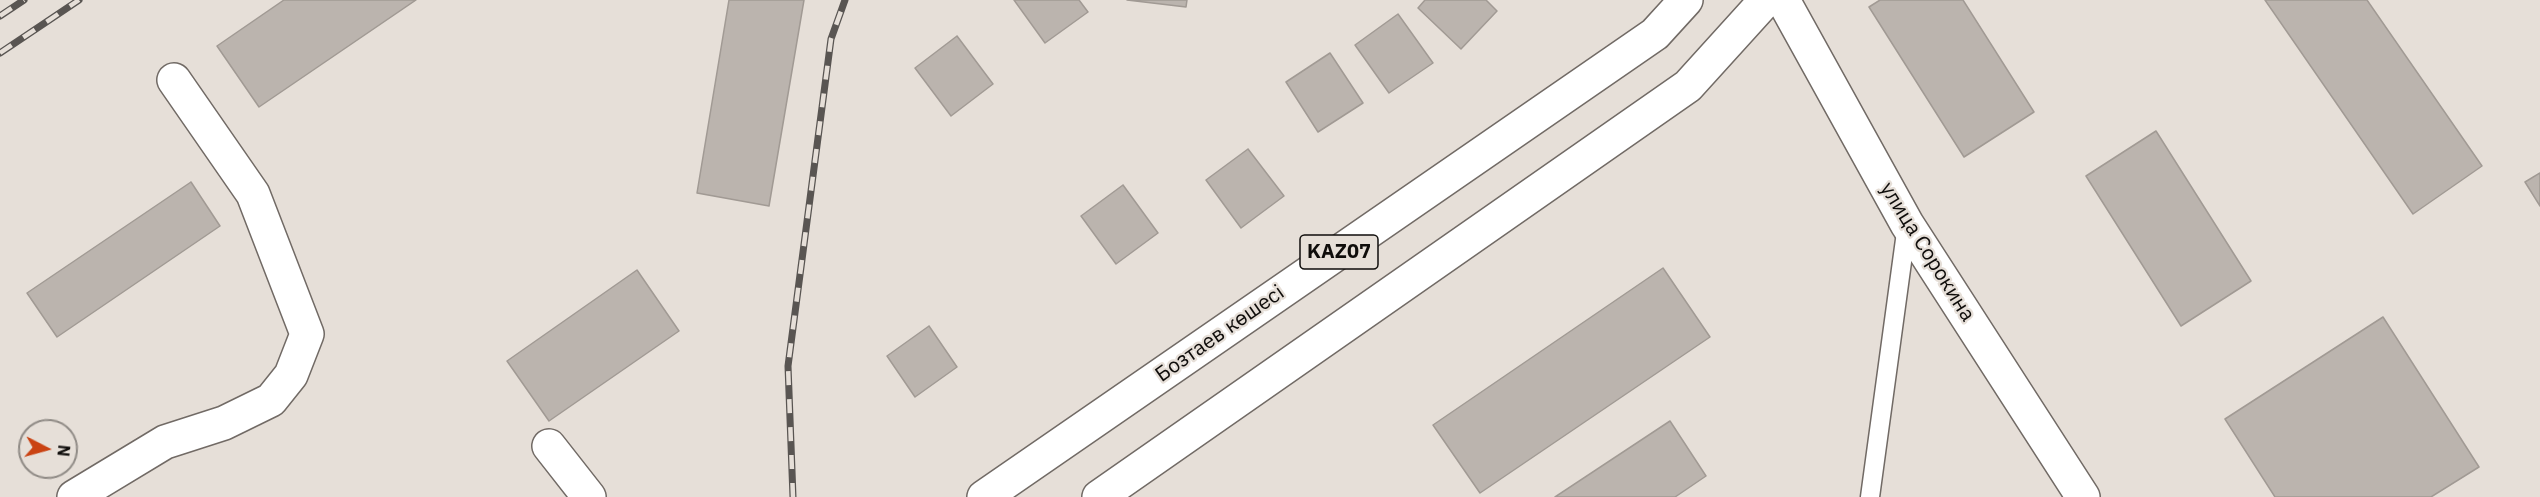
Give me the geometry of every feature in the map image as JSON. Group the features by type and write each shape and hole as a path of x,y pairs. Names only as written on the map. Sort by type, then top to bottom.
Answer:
{"main road":[{"name":"Бозтаев көшесі","path":"984,497 1655,34 1686,0"},
{"name":"KAZ07","path":"1099,497 1688,86 1766,0"},
{"name":"улица Сорокина","path":"1783,0 1907,224 2083,497"},
{"path":"74,497 165,442 224,423 270,400 291,375 307,334 253,194 174,80"},
{"path":"549,446 589,497"}],"lane":[{"path":"1870,497 1907,224"}],"building":[{"path":"284,0 416,0 259,107 217,46"},
{"path":"729,0 804,0 769,206 697,193"},
{"path":"1014,0 1079,0 1088,12 1045,43"},
{"path":"1127,0 1187,0 1186,7"},
{"path":"1425,0 1486,0 1497,11 1461,49 1418,8"},
{"path":"1880,0 1963,0 2034,112 1964,157 1869,7"},
{"path":"2265,0 2367,0 2482,166 2413,214"},
{"path":"1398,14 1433,63 1389,93 1355,45"},
{"path":"957,36 993,84 951,116 915,68"},
{"path":"1330,53 1363,103 1318,132 1286,82"},
{"path":"2156,131 2251,281 2181,326 2086,176"},
{"path":"1248,149 1284,196 1241,228 1206,180"},
{"path":"2540,173 2540,206 2525,182"},
{"path":"191,182 220,226 57,337 27,293"},
{"path":"1123,185 1158,233 1116,264 1081,216"},
{"path":"1663,268 1710,337 1480,493 1433,425"},
{"path":"637,270 679,331 549,421 507,361"},
{"path":"2383,317 2479,467 2431,497 2275,497 2225,419"},
{"path":"929,326 957,367 915,397 887,356"},
{"path":"1670,421 1706,476 1675,497 1555,497"}],"railway":[{"path":"0,16 24,0"},
{"path":"0,53 79,0"},
{"path":"793,497 788,366 831,39 845,0"}]}
